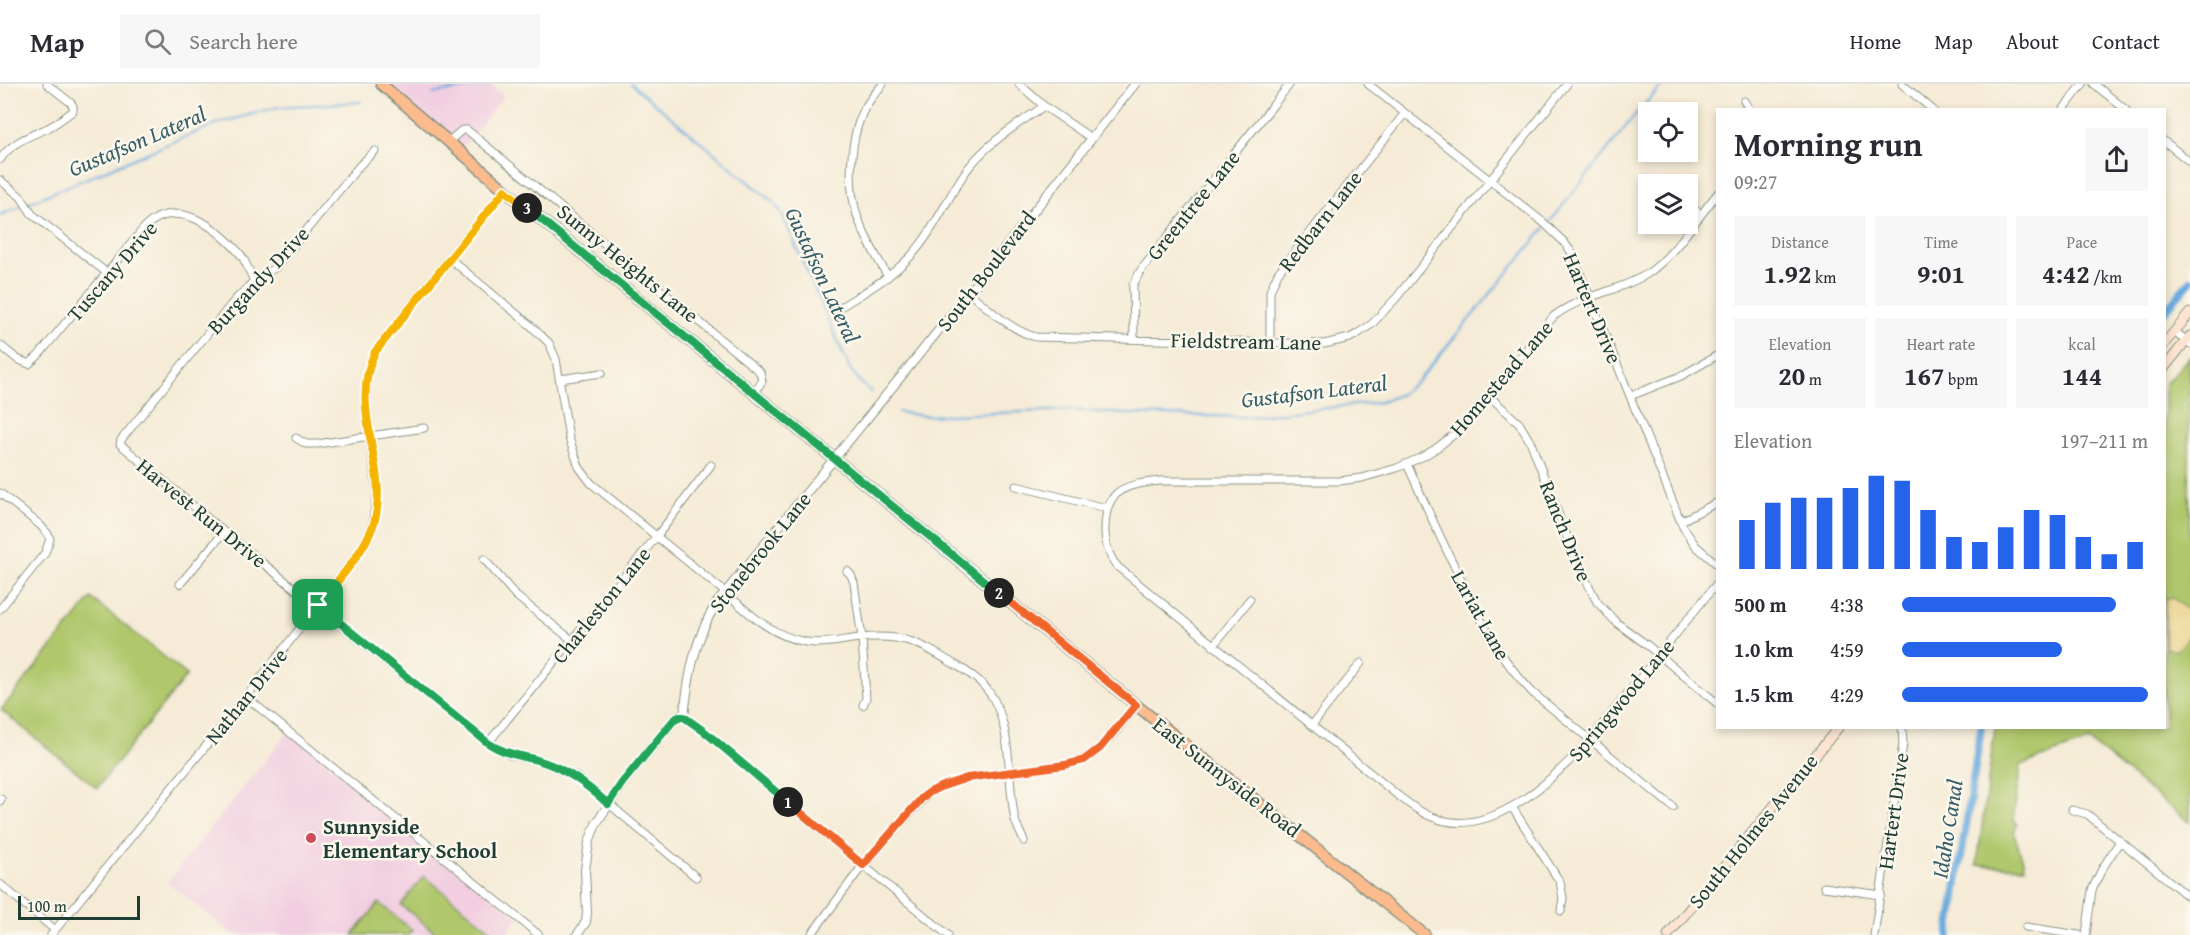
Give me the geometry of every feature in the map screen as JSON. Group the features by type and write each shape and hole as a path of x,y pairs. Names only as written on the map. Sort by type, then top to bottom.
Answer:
{"main road":[{"name":"East Sunnyside Road","path":"381,84 505,190 754,394 1136,705 1425,935"},
{"path":"2166,342 2188,319"},
{"path":"2166,366 2189,341"},
{"name":"South Holmes Avenue","path":"1668,935 1837,729"}],"street":[{"path":"0,160 11,146 50,127 73,111 74,106 47,84"},
{"path":"883,84 866,106 858,124 851,175 856,214 888,277"},
{"path":"1019,84 1044,106 1091,138"},
{"name":"South Boulevard","path":"835,458 1135,84"},
{"name":"Greentree Lane","path":"1134,339 1133,285 1141,270 1290,84"},
{"name":"Hartert Drive","path":"1368,84 1544,223 1572,253 1683,527 1696,546 1716,563"},
{"path":"1902,84 1931,108"},
{"path":"2065,108 2083,84"},
{"path":"2094,84 2124,108"},
{"name":"Fieldstream Lane","path":"969,293 1024,334 1036,336 1313,345 1350,338 1372,324 1398,297 1563,85"},
{"path":"1744,101 1749,108"},
{"path":"836,310 888,277 909,258 924,240 964,174 976,159 997,139 1044,106"},
{"name":"Redbarn Lane","path":"1270,342 1270,291 1278,273 1405,113"},
{"name":"Sunny Heights Lane","path":"448,142 462,130 467,130 760,372 762,381 754,394"},
{"path":"2166,143 2190,162"},
{"name":"Burgandy Drive","path":"121,440 234,301 254,281 276,267 360,165 375,151"},
{"path":"0,180 21,197 32,214 107,273"},
{"name":"Nathan Drive","path":"53,933 246,697 358,554 372,528 377,492 366,399 371,360 380,345 505,190"},
{"name":"Homestead Lane","path":"1108,505 1120,491 1135,483 1339,481 1362,478 1407,464 1438,447 1462,428 1554,316 1589,296 1648,274 1662,263 1716,195"},
{"name":"Tuscany Drive","path":"0,345 18,359 29,364 39,356 150,222 161,216 186,214 203,222 242,257 254,281"},
{"path":"449,258 530,325 549,344 556,359 569,438 584,475 745,610 766,625 793,639 808,642 830,643 862,638 895,638 916,642 979,680 986,687 1003,720 1016,822 1024,841"},
{"path":"2175,332 2189,341"},
{"path":"1630,396 1681,376 1716,356"},
{"path":"560,379 602,373"},
{"name":"Ranch Drive","path":"1489,396 1519,423 1531,443 1576,560 1597,602 1617,623 1716,702"},
{"path":"296,438 306,444 317,444 369,438 423,428"},
{"name":"Harvest Run Drive","path":"121,440 120,444 124,450 488,743 510,755 537,760 577,777 696,877"},
{"name":"Stonebrook Lane","path":"684,717 692,663 707,619 726,592 835,458"},
{"name":"Lariat Lane","path":"1407,464 1438,534 1501,656 1514,673 1533,693 1673,807"},
{"name":"Charleston Lane","path":"488,743 657,536 711,465"},
{"path":"1016,486 1108,505"},
{"path":"0,493 40,525 48,534 50,545 0,609"},
{"path":"1681,521 1716,503"},
{"name":"Springwood Lane","path":"1108,505 1106,543 1112,561 1396,794 1417,810 1433,818 1453,823 1478,822 1512,807 1542,786 1590,740 1716,584"},
{"path":"180,584 224,532"},
{"path":"483,559 516,596 572,640"},
{"path":"847,571 854,584 862,638 866,698 863,705"},
{"path":"1214,646 1250,599"},
{"path":"1312,725 1361,663"},
{"path":"246,697 539,935"},
{"path":"811,935 863,865 922,798 930,792 967,778 1065,765 1084,760 1100,748 1136,705"},
{"path":"577,935 585,922 587,913 585,870 589,842 596,824 622,783 678,717 684,717 705,732 948,935"},
{"name":"Hartert Drive","path":"1874,935 1903,744 1902,729"},
{"path":"1512,807 1560,882 1563,898 1561,911"},
{"path":"2072,810 2087,814 2190,898"},
{"path":"2086,935 2092,890 2120,841"},
{"path":"0,884 53,933"},
{"name":"Hartert Drive","path":"1824,887 1881,895"},
{"path":"2026,927 2079,935"}],"shaded area":[{"path":"381,84 489,84 504,96 459,152"},
{"name":"Sunnyside Elementary School","path":"289,731 519,918 505,935 234,935 167,882"}],"green space":[{"path":"2189,357 2190,823 2089,741 2021,765 2013,820 2017,825 2014,833 2025,867 1977,865 1995,729 2166,729 2166,383"},
{"path":"91,598 187,675 97,788 1,710"},
{"path":"424,876 491,930 487,935 438,935 401,905"},
{"path":"379,903 412,930 408,935 353,935"}],"sand":[{"path":"2172,597 2190,612 2190,634 2176,651 2166,648 2166,599"}],"waterway":[{"name":"Gustafson Lateral","path":"433,94 491,84"},
{"name":"Gustafson Lateral","path":"631,84 773,202 781,212 850,369 871,392"},
{"name":"Gustafson Lateral","path":"1549,223 1636,114 1663,84"},
{"name":"Gustafson Lateral","path":"28,203 216,124 278,107 361,102"},
{"name":"Gustafson Lateral","path":"0,215 23,205"},
{"name":"Gustafson Lateral","path":"898,412 925,416 1070,410 1125,414 1246,417 1381,402 1401,394 1419,380 1545,228"},
{"name":"Idaho Canal","path":"2166,310 2190,281"},
{"name":"Idaho Canal","path":"1949,935 1981,729"}],"place":[{"name":"Sunnyside Elementary School","path":"311,838"}],"route":[{"path":"505,190 1136,705 1100,748 1084,760 1065,765 967,778 930,792 922,798 863,865 688,718 678,717 673,721 622,783 608,804 577,777 537,760 510,755 488,743 318,605 358,554 375,519 377,492 375,468 366,412 367,380 371,360 380,345 505,190"}]}
